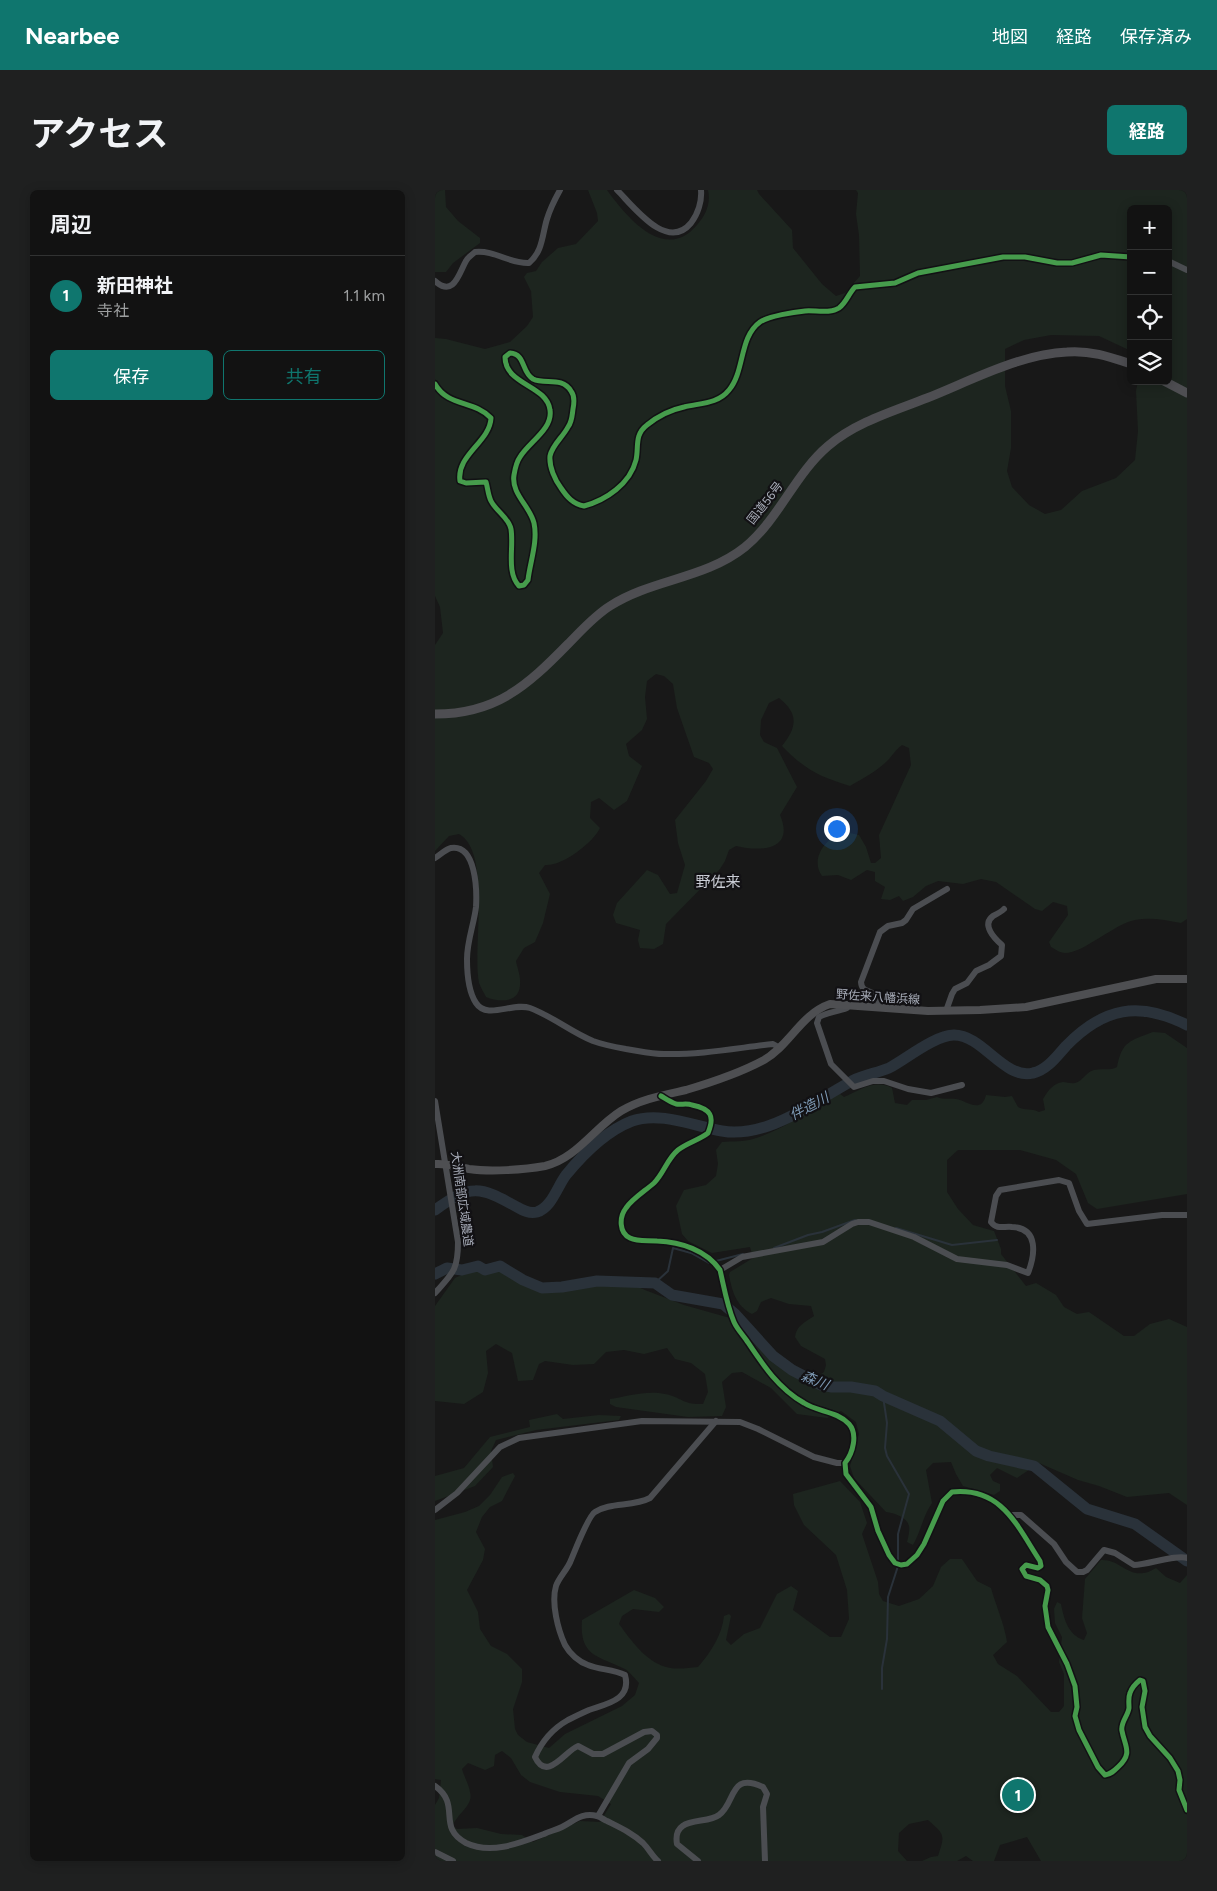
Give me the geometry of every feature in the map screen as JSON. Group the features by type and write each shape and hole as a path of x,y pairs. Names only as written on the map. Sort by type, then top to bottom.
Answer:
{"highway":[{"name":"国道56号","path":"435,714 455,714 484,707 506,698 535,677 589,622 610,606 636,592 696,573 722,562 745,546 775,512 808,466 827,446 846,433 999,369 1039,356 1067,352 1098,353 1127,363"},
{"path":"1172,385 1187,393"}],"main road":[{"name":"野佐来八幡浜線","path":"435,1164 482,1170 549,1164 568,1155 622,1110 638,1103 732,1075 765,1059 780,1048 816,1010 831,1004 946,1011 1026,1007 1156,979 1187,979"}],"street":[{"path":"435,281 439,285 447,287 453,284 459,278 467,259 475,252 492,253 515,262 529,263 540,250 547,220 560,190"},
{"path":"617,190 652,224 662,231 670,232 680,231 692,221 698,210 701,190"},
{"path":"435,384 445,397 485,412 491,418 489,429 475,445 459,474 461,481 466,483 486,482 489,497 511,527 512,572 519,586 524,586 529,580 535,538 531,513 520,499 514,486 514,477 520,457 544,429 550,420 551,411 548,402 542,395 528,387 510,372 505,363 505,357 510,353 517,353 521,357 528,376 538,381 553,381 565,384 572,392 574,403 572,420 553,448 550,457 556,480 561,489 570,500 584,506 603,499 623,484 636,460 637,440 641,430 648,424 665,413 711,402 729,390 736,379 750,336 761,321 804,311 831,311 839,308 855,287 895,284 918,273 1003,257 1025,257 1057,262 1072,262 1101,254 1127,257"},
{"path":"1172,263 1187,270"},
{"path":"435,858 450,848 459,849 467,853 471,861 476,887 476,907 467,958 468,973 472,996 483,1009 490,1011 528,1007 595,1042 663,1054 773,1044 780,1048"},
{"path":"879,1007 876,995 863,990 861,982 880,932 888,926 902,923 913,909 947,890"},
{"path":"946,1011 955,989 967,983 976,971 989,965 1001,956 1002,945 991,934 989,921 1004,909"},
{"path":"847,1004 847,1008 844,1010 829,1012 819,1017 817,1023 831,1064 854,1087 873,1080 931,1093 962,1085"},
{"path":"435,1510 457,1493 500,1447 519,1438 643,1421 740,1422 814,1457 837,1464 845,1463 850,1457 853,1450 853,1431 849,1424 831,1413 805,1404 785,1390 762,1364 735,1322 720,1270 715,1263 701,1252 679,1244 636,1240 628,1238 623,1231 621,1222 626,1208 662,1174 671,1156 681,1148 708,1134 712,1124 712,1117 708,1111 691,1104 678,1105 661,1096"},
{"name":"大洲南部広域農道","path":"435,1101 458,1242 458,1261 453,1273 435,1293"},
{"path":"720,1270 742,1257 823,1242 852,1224 869,1222 914,1236 957,1259 1007,1265 1028,1273 1034,1245 1031,1236 1016,1227 1000,1228 994,1226 991,1222 996,1196 1000,1190 1059,1180 1069,1184 1079,1211 1087,1224 1163,1215 1187,1215"},
{"path":"598,1816 629,1763 653,1744 657,1735 652,1731 645,1732 603,1754 593,1754 578,1746 572,1748 561,1761 553,1765 544,1766 538,1763 535,1757 540,1745 551,1732 587,1711 620,1698 626,1689 625,1675 616,1671 588,1665 576,1658 566,1646 553,1601 556,1584 571,1562 588,1520 593,1513 611,1507 641,1503 650,1498 716,1421"},
{"path":"845,1463 846,1474 871,1507 877,1531 889,1555 895,1563 901,1565 912,1561 924,1544 943,1501 952,1492 969,1492 995,1500 1009,1516 1040,1561 1041,1566 1038,1568 1026,1565 1022,1569 1026,1576 1041,1580 1047,1586 1045,1606 1048,1627 1072,1675 1077,1695 1075,1716 1079,1730 1098,1767 1105,1775 1110,1775 1127,1757 1122,1726 1129,1708 1128,1699 1134,1685 1140,1680 1143,1681 1145,1691 1142,1707 1145,1727 1178,1771 1180,1780 1179,1790 1187,1810"},
{"path":"1009,1516 1021,1515 1054,1544 1066,1562 1077,1572 1087,1570 1104,1550 1134,1565 1169,1560 1182,1556 1187,1558"},
{"path":"699,1861 677,1844 677,1837 682,1826 689,1822 717,1817 724,1811 736,1788 745,1783 763,1787 767,1794 763,1808 765,1861"},
{"path":"435,1786 445,1794 449,1803 451,1829 467,1843 482,1848 499,1848 527,1842 561,1828 581,1816 598,1816 627,1830 658,1861"},
{"path":"435,1852 453,1861"}],"shaded area":[{"path":"435,190 445,190 446,207 458,221 480,238 480,243 453,263 446,272 435,272"},
{"path":"588,190 607,190 625,213 647,232 660,238 672,239 685,236 700,221 708,204 708,190 757,190 792,230 793,248 822,284 836,296 845,293 860,276 859,235 856,214 858,193 856,190 1187,190 1187,919 1181,923 1152,919 1135,920 1118,927 1073,952 1063,953 1051,947 1049,942 1068,915 1067,906 1053,902 1042,911 1035,909 996,882 981,879 963,884 938,881 926,886 913,897 903,901 899,896 890,900 881,899 885,887 875,881 875,872 867,870 851,880 838,875 822,876 818,863 821,850 836,835 849,833 859,835 866,847 871,863 875,863 881,858 879,835 911,765 909,748 902,745 881,766 850,786 830,779 805,766 782,746 791,733 794,721 790,710 779,698 769,703 761,720 760,735 764,742 777,748 797,787 780,815 783,835 779,842 773,846 756,849 736,846 729,850 720,869 666,924 663,944 654,949 640,948 638,940 640,930 616,923 613,915 617,903 647,870 658,875 670,894 677,893 685,865 678,843 675,820 706,781 713,769 709,763 694,757 677,708 673,684 664,676 656,674 647,681 645,697 647,719 642,730 626,744 629,756 642,766 627,801 614,810 599,798 591,802 590,818 600,828 596,834 576,853 552,865 545,865 539,873 550,894 543,923 535,942 524,948 516,961 520,975 518,993 514,997 504,1000 486,997 479,983 477,968 479,902 475,860 469,844 459,834 449,836 435,851 435,645 443,633 440,607 435,596 435,338 485,349 510,342 527,326 533,317 531,291 524,277 527,273 536,271 542,262 558,248 576,244 598,221 597,213","holes":["1127,205 1172,205 1172,385 1137,385 1138,431 1135,460 1116,478 1082,491 1061,510 1045,514 1029,505 1012,487 1007,471 1011,448 1011,411 1005,386 1005,349 1024,340 1051,335 1099,336 1127,349"]},
{"path":"1153,1032 1165,1033 1187,1048 1187,1194 1097,1209 1088,1203 1076,1174 1056,1160 1020,1150 958,1150 947,1160 947,1192 958,1209 973,1225 994,1231 1001,1254 1026,1286 1036,1283 1056,1295 1064,1307 1077,1314 1089,1312 1124,1336 1134,1336 1150,1324 1169,1319 1187,1327 1187,1505 1169,1493 1127,1497 1078,1480 1039,1463 1017,1478 997,1468 990,1475 993,1481 1000,1484 1000,1491 994,1495 963,1486 951,1462 933,1463 926,1470 932,1503 913,1545 907,1542 909,1528 906,1520 896,1514 886,1512 854,1478 850,1466 859,1434 856,1422 841,1411 827,1418 797,1414 771,1388 742,1372 732,1373 722,1382 726,1407 722,1416 688,1417 616,1407 610,1404 610,1399 637,1394 658,1393 670,1395 686,1402 703,1404 708,1392 705,1374 691,1363 675,1359 667,1348 644,1354 624,1350 606,1352 594,1364 573,1365 545,1361 539,1364 533,1380 518,1381 512,1353 496,1344 486,1351 488,1373 483,1392 464,1404 435,1401 435,1306 455,1278 472,1270 482,1273 503,1271 536,1289 554,1290 587,1281 608,1279 625,1281 684,1305 730,1318 742,1317 763,1339 768,1352 780,1366 802,1379 817,1377 824,1372 825,1359 801,1346 795,1337 799,1327 814,1316 811,1306 789,1304 771,1298 761,1302 757,1311 752,1314 738,1302 733,1292 729,1275 730,1272 753,1258 750,1247 712,1253 688,1241 682,1234 676,1206 684,1190 706,1185 716,1176 718,1164 716,1150 722,1142 746,1141 765,1135 839,1093 844,1097 873,1085 892,1088 895,1103 907,1105 912,1100 926,1100 937,1097 956,1099 977,1105 984,1101 986,1095 1012,1096 1018,1107 1039,1112 1045,1110 1043,1099 1054,1086 1063,1082 1078,1082 1094,1070 1117,1067 1121,1052 1128,1043"},
{"path":"557,1414 563,1419 599,1415 621,1416 619,1420 536,1430 496,1440 491,1451 493,1467 475,1486 435,1501 435,1476 464,1468 490,1437 530,1427 529,1420"},
{"path":"513,1473 515,1476 502,1501 490,1507 482,1517 476,1532 485,1549 483,1560 467,1590 478,1612 480,1629 491,1646 507,1654 522,1669 522,1682 513,1709 515,1729 518,1735 527,1742 549,1748 565,1734 622,1706 635,1695 639,1683 625,1669 593,1654 587,1648 582,1632 582,1620 634,1590 655,1598 664,1607 659,1612 633,1609 622,1616 619,1624 645,1655 658,1664 670,1668 698,1667 715,1643 721,1630 724,1616 729,1614 731,1616 726,1640 731,1645 744,1634 760,1628 777,1594 791,1586 798,1591 793,1610 830,1637 841,1637 849,1619 847,1590 836,1555 804,1525 794,1505 793,1494 840,1481 860,1502 867,1523 862,1534 878,1582 879,1594 883,1601 899,1606 919,1599 933,1586 941,1567 950,1559 962,1559 977,1581 991,1588 1007,1642 993,1655 998,1664 1017,1676 1051,1712 1059,1712 1064,1706 1064,1674 1059,1662 1062,1637 1055,1623 1054,1609 1057,1602 1061,1604 1065,1621 1070,1630 1084,1640 1087,1633 1082,1618 1085,1579 1101,1560 1115,1563 1133,1572 1147,1572 1156,1568 1166,1577 1180,1583 1187,1575 1187,1861 1041,1861 1027,1837 1000,1845 994,1861 973,1861 966,1856 957,1861 922,1861 938,1856 942,1844 940,1832 928,1820 909,1824 899,1833 898,1851 907,1861 435,1861 435,1805 439,1798 441,1780 435,1779 435,1520 479,1506 490,1495 502,1477","holes":["502,1751 511,1758 521,1775 530,1782 560,1792 598,1796 611,1804 600,1822 580,1821 533,1842 522,1835 501,1834 477,1828 457,1829 453,1826 471,1797 462,1769 468,1763 485,1770 494,1766 495,1755"]}],"waterway":[{"name":"伴造川","path":"435,1210 458,1196 475,1191 493,1195 526,1211 537,1212 547,1206 566,1175 580,1159 604,1137 622,1125 643,1118 665,1118 728,1132 740,1132 768,1126 811,1105 852,1081 889,1068 930,1043 946,1036 965,1037 975,1042 1013,1070 1022,1073 1033,1073 1047,1066 1080,1033 1108,1016 1138,1011 1170,1017 1187,1025"},
{"path":"774,1248 855,1220"},
{"path":"896,1228 952,1245 997,1240"},
{"path":"655,1283 668,1271 673,1248 691,1253 712,1263"},
{"path":"716,1261 743,1254"},
{"name":"森川","path":"435,1274 447,1268 462,1270 478,1266 485,1270 500,1266 523,1280 542,1288 562,1287 597,1281 655,1283 672,1295 723,1304 735,1314 773,1356 792,1370 821,1385 875,1391 940,1421 976,1451 989,1456 1034,1466 1087,1509 1135,1524 1187,1561"},
{"path":"883,1396 887,1423 885,1448 887,1456 909,1494 898,1534 898,1561"},
{"path":"882,1689 882,1668 887,1639 888,1597 898,1566"}],"cycle path":[{"path":"435,384 447,396 477,408 491,418 485,434 463,464 460,472 460,481 466,483 486,482 491,501 510,525 513,574 519,586 524,585 528,580 535,530 532,517 515,488 514,475 520,457 548,423 550,410 542,395 512,374 507,366 505,357 510,353 519,357 529,376 533,379 558,382 567,386 572,393 574,402 571,421 553,448 550,460 551,469 563,491 573,502 584,506 601,500 623,484 633,469 640,433 647,425 669,412 708,402 725,395 738,373 745,345 753,328 764,320 795,312 835,310 844,303 855,287 895,283 918,273 1003,257 1025,257 1057,263 1072,263 1101,255 1127,257"},
{"path":"661,1096 676,1104 690,1104 707,1111 711,1118 710,1127 708,1133 674,1154 654,1183 629,1205 621,1220 622,1229 626,1236 636,1240 684,1245 708,1257 720,1270 735,1325 772,1375 786,1390 804,1403 839,1416 849,1424 854,1438 852,1449 845,1463 846,1474 871,1507 878,1531 889,1555 895,1563 907,1564 917,1555 924,1544 943,1501 952,1492 969,1492 984,1496 996,1502 1006,1511 1040,1561 1041,1566 1038,1568 1026,1565 1022,1569 1026,1576 1040,1580 1047,1586 1045,1606 1048,1627 1067,1664 1075,1686 1077,1707 1075,1716 1079,1730 1098,1767 1107,1775 1123,1762 1127,1750 1122,1725 1129,1708 1131,1691 1140,1680 1143,1681 1145,1691 1142,1707 1145,1727 1178,1771 1180,1780 1179,1790 1187,1810"}],"place":[{"name":"新田神社","path":"1018,1795"}],"district":[{"name":"野佐来","path":"718,882"}]}
